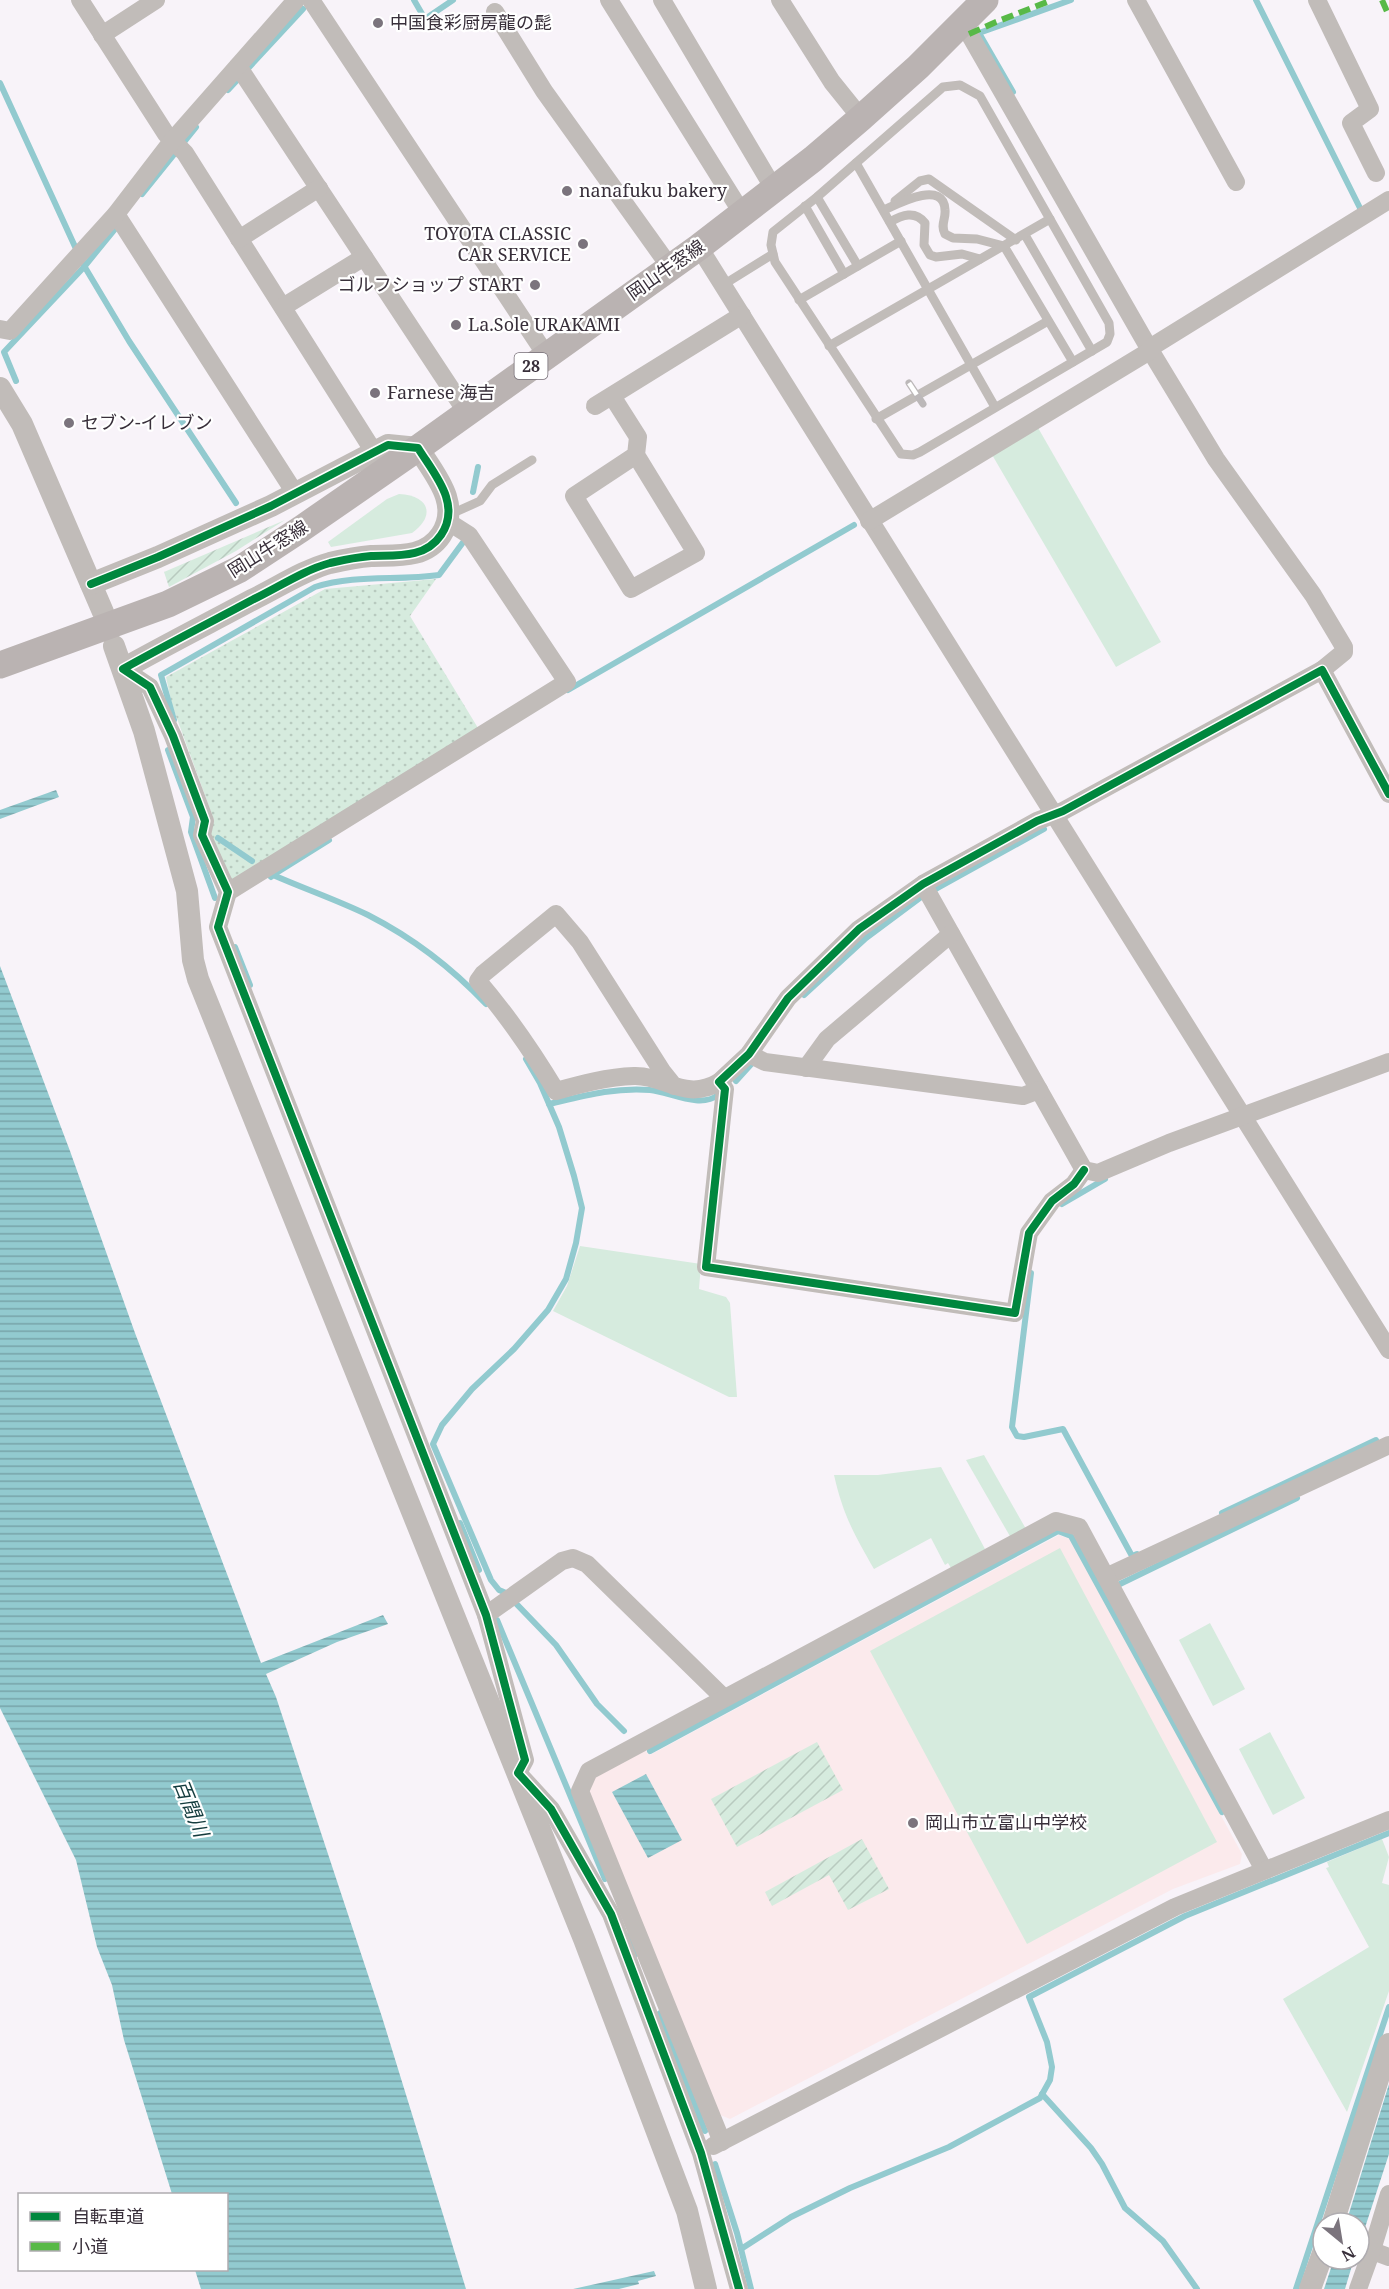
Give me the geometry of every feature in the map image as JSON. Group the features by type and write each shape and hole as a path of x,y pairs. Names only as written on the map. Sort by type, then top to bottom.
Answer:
{"main road":[{"name":"岡山牛窓線","path":"0,665 168,604 240,568 301,529 699,247 774,189 861,118 985,0"}],"street":[{"path":"80,0 166,134 178,146 239,238 374,452"},
{"path":"102,35 156,0"},
{"path":"609,0 742,213"},
{"path":"662,0 774,189"},
{"path":"780,0 832,82 861,118"},
{"path":"1136,0 1236,182"},
{"path":"1317,0 1370,109 1350,123 1376,173"},
{"path":"0,329 10,331 120,220 178,146 242,71 309,1 546,355"},
{"path":"495,12 544,91 670,267"},
{"path":"674,1086 662,1071 580,942 556,914 483,974 478,981 528,1044 556,1091 596,1080 636,1076 674,1086 697,1090 709,1088 754,1057 788,998 859,929 923,884 1053,813 1063,811 1322,670 1344,652 1344,647 1313,595 1216,459 963,23"},
{"path":"242,71 467,413"},
{"path":"239,238 319,188"},
{"path":"869,521 1150,345 1389,200"},
{"path":"120,220 295,493"},
{"path":"699,247 1389,1350"},
{"path":"283,307 364,257"},
{"path":"595,406 742,315"},
{"path":"0,388 22,424 103,612"},
{"path":"612,396 638,437 636,455 696,552 631,588 574,496 636,455"},
{"path":"91,584 168,552 295,493 388,445 418,448 447,498 448,518 440,537 427,549 403,556 368,556 328,564 263,595 123,669"},
{"path":"228,892 567,682 470,535 448,518"},
{"path":"114,646 144,731 187,891 193,960 198,979 584,1939 687,2211 706,2289"},
{"path":"123,669 150,687 173,736 205,821 202,835 228,892 218,927 486,1615 525,1760 518,1773"},
{"path":"1322,670 1389,794"},
{"path":"923,884 1084,1170 1098,1173 1169,1143 1389,1062"},
{"path":"806,1068 827,1039 951,934"},
{"path":"754,1057 765,1062 806,1068 1023,1096 1039,1090"},
{"path":"719,1082 725,1089 706,1266 1015,1313 1029,1233 1052,1202 1074,1184 1084,1170"},
{"path":"1106,1577 1389,1444"},
{"path":"739,2289 701,2153 580,1791 589,1771 1056,1521 1078,1527 1264,1870"},
{"path":"486,1615 562,1561 573,1558 587,1564 724,1698"},
{"path":"518,1773 550,1809 619,1910 722,2142"},
{"path":"701,2153 1175,1907 1389,1820"},
{"path":"1337,2211 1389,2044"},
{"path":"1371,2250 1389,2194"},
{"path":"1310,2289 1316,2271"},
{"path":"1358,2289 1364,2271"}],"lane":[{"path":"960,85 980,96 1109,323 1110,334 1107,342 913,455 901,454 896,450 775,262 771,245 773,232 856,163 943,87 960,85"},
{"path":"856,163 995,407"},
{"path":"884,210 920,182 929,179 1016,240"},
{"path":"884,210 914,197 933,195 945,206 946,212 942,226 945,234 953,238 977,239 1004,246 1074,362"},
{"path":"817,197 858,266"},
{"path":"805,206 844,274"},
{"path":"890,222 901,216 913,214 918,216 925,223 924,245 930,255 936,257 962,254 980,259"},
{"path":"830,346 1050,219"},
{"path":"1025,235 1092,351"},
{"path":"799,300 902,241"},
{"path":"723,285 773,254"},
{"path":"876,418 1048,321"},
{"path":"448,518 480,501 492,485 532,460"}],"shaded area":[{"name":"岡山市立富山中学校","path":"1059,1535 1070,1539 1242,1854 1240,1864 1173,1889 730,2119 718,2114 589,1792 593,1778 645,1750 650,1755"}],"green space":[{"path":"1037,426 1161,642 1116,667 991,453"},
{"path":"399,494 417,498 426,507 425,519 412,533 331,547 328,542 387,499"},
{"path":"285,520 236,551 169,587 164,572"},
{"path":"436,579 410,616 478,728 240,877 228,880 209,836 214,820 172,705 166,677 325,589"},
{"path":"580,1246 701,1264 699,1289 726,1297 730,1303 737,1397 729,1397 553,1311 567,1286"},
{"path":"984,1455 1026,1529 1011,1538 966,1460"},
{"path":"941,1467 985,1549 951,1568 948,1563 945,1565 931,1538 874,1569 850,1524 834,1475 878,1475"},
{"path":"1060,1548 1217,1842 1027,1944 870,1651"},
{"path":"1210,1623 1245,1689 1213,1706 1179,1640"},
{"path":"1270,1732 1305,1798 1273,1815 1239,1749"},
{"path":"817,1742 843,1790 737,1847 711,1799"},
{"path":"862,1839 889,1889 848,1910 829,1875 772,1906 765,1892"},
{"path":"1382,1839 1389,1857 1382,1883 1389,1885 1389,1991 1347,2112 1283,1999 1369,1947 1326,1868 1329,1867 1327,1862"}],"water":[{"path":"56,790 59,797 0,819 0,810"},
{"name":"百間川","path":"0,966 70,1151 135,1333 261,1663 383,1615 388,1624 337,1642 266,1674 276,1697 382,2017 466,2289 201,2289 195,2271 228,2271 228,2193 172,2193 124,2040 112,1985 97,1947 76,1860 0,1708"},
{"path":"646,1774 682,1840 648,1858 612,1792"},
{"path":"1389,2084 1389,2154 1370,2211 1350,2211"},
{"path":"654,2271 656,2276 638,2281 639,2284 619,2289 573,2289"},
{"path":"1330,2271 1350,2271 1345,2289 1324,2289"}],"waterway":[{"path":"414,0 425,19 453,0"},
{"path":"1013,92 979,33 1071,0"},
{"path":"1256,0 1361,210"},
{"path":"228,90 303,9"},
{"path":"0,83 77,251"},
{"path":"142,194 196,127"},
{"path":"16,381 4,352 84,267 119,224"},
{"path":"83,264 129,341 236,503"},
{"path":"473,492 478,467"},
{"path":"568,690 854,525"},
{"path":"174,720 161,675 315,587 346,580 439,575 464,541"},
{"path":"168,750 193,817 191,832 215,898"},
{"path":"934,890 1044,829"},
{"path":"218,838 252,861"},
{"path":"272,874 329,840"},
{"path":"271,877 273,875 333,899 385,924 431,955 460,978 486,1004"},
{"path":"804,995 866,938 921,897"},
{"path":"235,947 250,985"},
{"path":"526,1059 540,1083 559,1127 574,1176 582,1208 576,1243 566,1279 548,1310 514,1349 472,1389 442,1425 433,1444 491,1580 556,1645 597,1704 624,1731"},
{"path":"736,1081 755,1060"},
{"path":"549,1104 599,1093 637,1089 658,1091 694,1100 711,1099 718,1095"},
{"path":"1062,1204 1105,1179"},
{"path":"1031,1273 1012,1427 1017,1436 1024,1437 1063,1429 1132,1556 1137,1554"},
{"path":"1222,1513 1376,1440"},
{"path":"1120,1584 1297,1498"},
{"path":"460,1523 479,1570"},
{"path":"650,1751 1058,1531 1071,1536 1222,1812"},
{"path":"497,1620 605,1879"},
{"path":"741,2249 791,2217 850,2188 949,2147 1040,2098 1050,2080 1052,2067 1047,2042 1029,1997 1185,1916 1389,1833"},
{"path":"629,1935 636,1954"},
{"path":"1296,2289 1389,2007"},
{"path":"660,2013 705,2131"},
{"path":"1042,2094 1091,2148 1125,2208 1163,2241 1197,2289"},
{"path":"715,2164 737,2233 751,2289"}],"railway":[{"path":"909,383 923,404"}],"marked path":[{"path":"969,34 1052,0"},
{"path":"1382,0 1389,16"}],"cycle path":[{"path":"91,584 158,557 271,506 388,445 418,448 443,490 449,512 447,523 441,535 427,548 409,554 361,557 320,566 123,669 150,687 173,736 205,821 202,835 228,892 218,927 486,1615 525,1760 518,1773 551,1809 611,1914 701,2153 739,2289"},
{"path":"1084,1170 1074,1184 1052,1201 1029,1233 1015,1313 706,1267 725,1089 719,1082 749,1054 788,998 859,929 923,884 1037,821 1063,811 1322,670 1389,794"}],"place":[{"name":"中国食彩厨房龍の髭","path":"378,23"},
{"name":"nanafuku bakery","path":"567,191"},
{"name":"TOYOTA CLASSIC CAR SERVICE","path":"583,244"},
{"name":"ゴルフショップ START","path":"535,285"},
{"name":"La.Sole URAKAMI","path":"456,325"},
{"name":"Farnese 海吉","path":"375,393"},
{"name":"セブン-イレブン","path":"69,423"},
{"name":"岡山市立富山中学校","path":"913,1823"}]}
